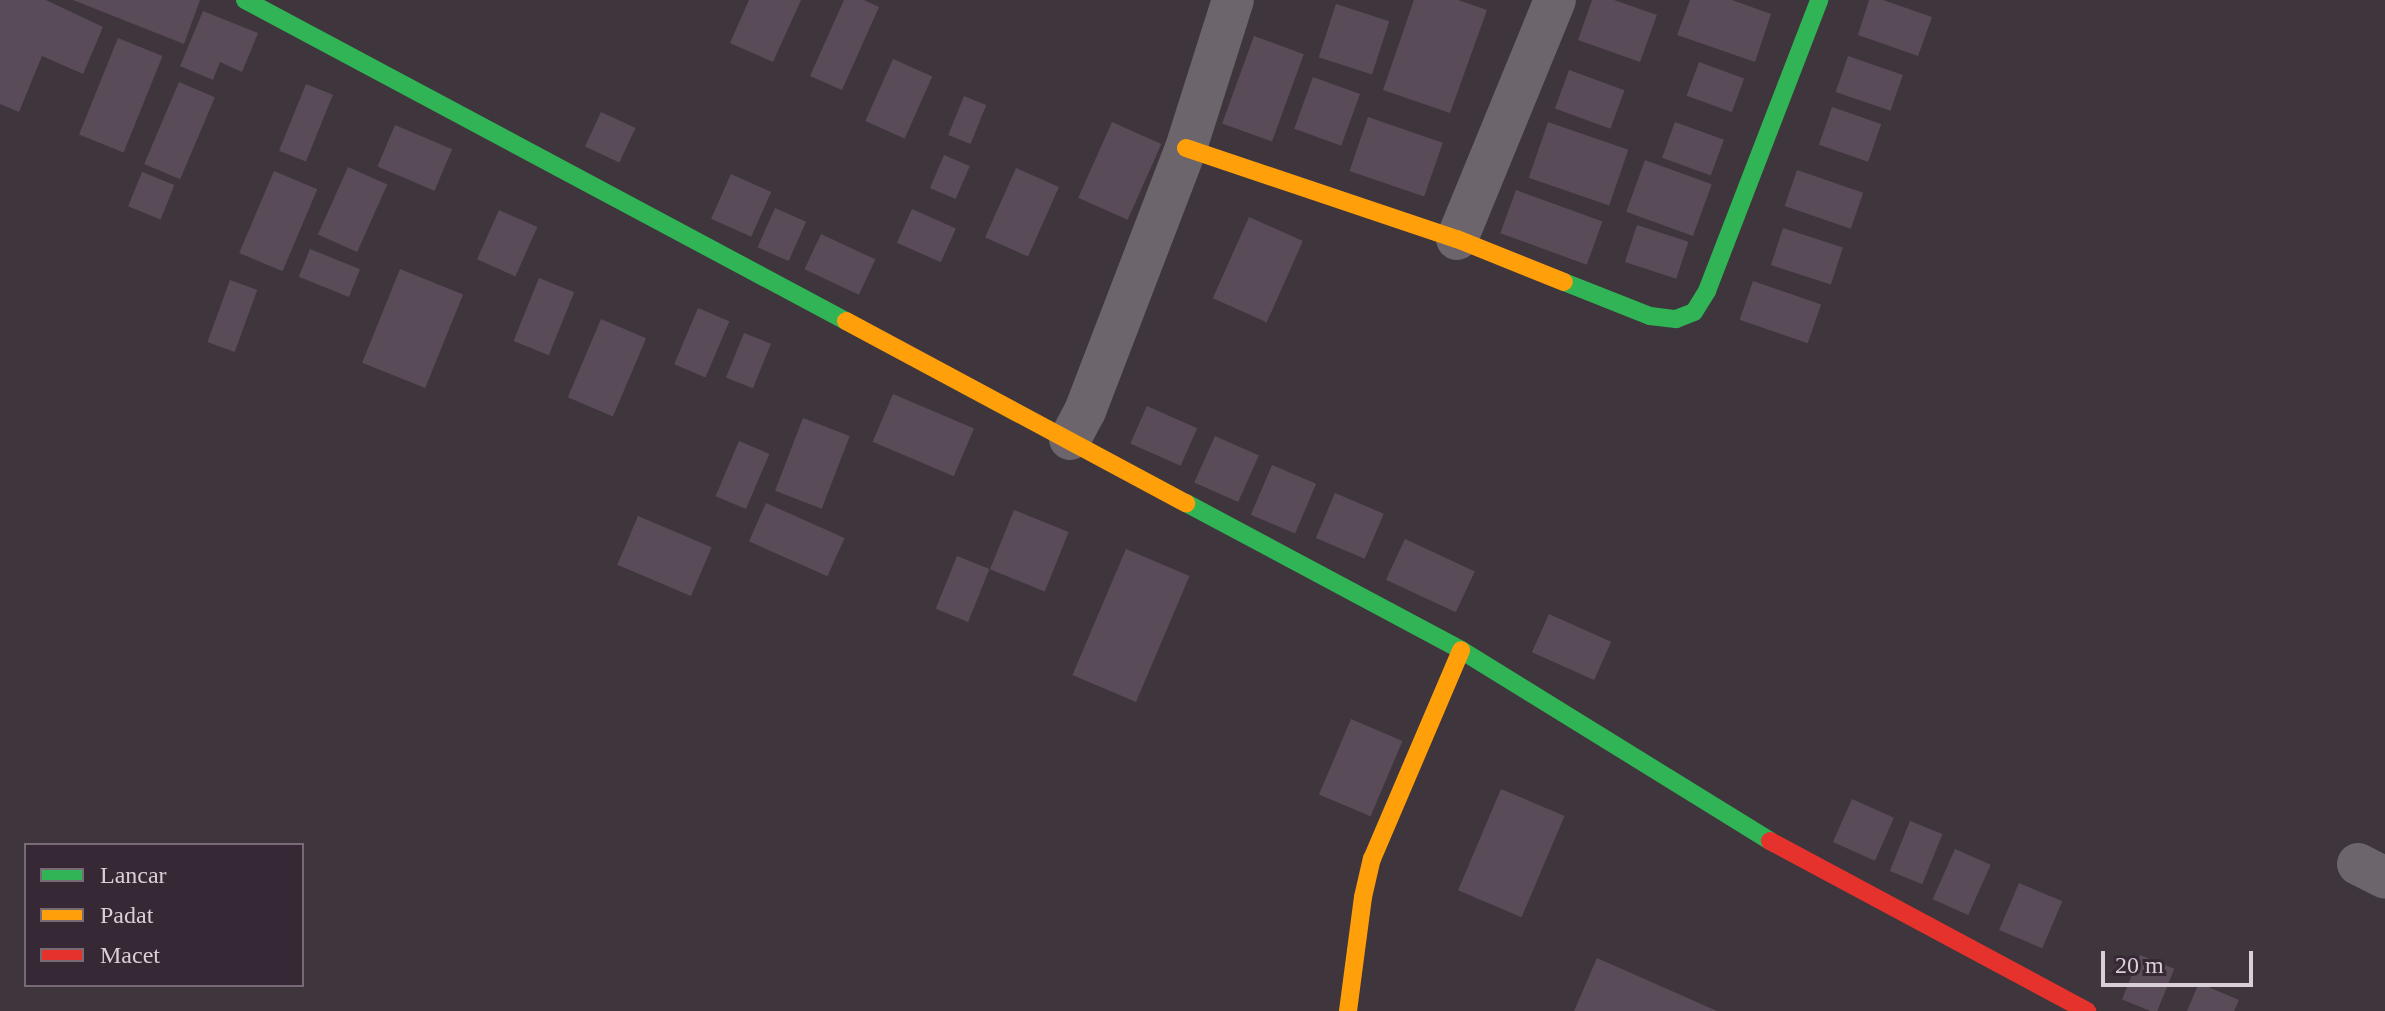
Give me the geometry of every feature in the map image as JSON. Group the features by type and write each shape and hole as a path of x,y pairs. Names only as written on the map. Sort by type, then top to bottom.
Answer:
{"street":[{"path":"245,0 1078,425 1461,650 1773,843 2087,1011"},
{"path":"1078,425 1186,148 1233,0"},
{"path":"1457,239 1555,0"},
{"path":"1186,148 1457,239 1650,316 1676,319 1694,312 1707,291 1819,0"},
{"path":"1348,1011 1363,897 1372,859 1461,650"}],"building":[{"path":"0,0 46,0 103,27 83,74 42,56 19,112 0,104"},
{"path":"73,0 200,0 184,44"},
{"path":"749,0 801,0 773,62 730,43"},
{"path":"844,0 864,0 879,7 842,90 810,76"},
{"path":"1414,0 1458,0 1487,10 1450,113 1383,90"},
{"path":"1592,0 1614,0 1657,15 1640,62 1578,40"},
{"path":"1690,0 1732,0 1771,14 1755,62 1677,35"},
{"path":"1869,0 1883,0 1932,17 1918,56 1858,35"},
{"path":"1336,4 1389,21 1372,75 1319,57"},
{"path":"203,11 258,33 242,72 220,62 213,80 180,66"},
{"path":"1254,36 1304,54 1272,142 1222,123"},
{"path":"118,38 163,56 124,152 79,134"},
{"path":"1848,56 1903,75 1890,111 1836,92"},
{"path":"893,59 932,76 905,139 865,121"},
{"path":"1699,62 1744,78 1732,112 1687,96"},
{"path":"1569,70 1624,90 1610,129 1555,109"},
{"path":"1313,77 1360,94 1341,146 1294,129"},
{"path":"179,82 215,97 180,179 144,164"},
{"path":"306,84 333,95 306,162 279,151"},
{"path":"964,96 986,105 971,144 948,135"},
{"path":"1832,107 1881,124 1868,162 1819,145"},
{"path":"601,112 635,128 619,162 585,146"},
{"path":"1368,117 1443,143 1424,197 1349,171"},
{"path":"1112,122 1161,144 1128,220 1078,198"},
{"path":"1548,122 1628,150 1609,205 1529,178"},
{"path":"1675,122 1724,140 1711,175 1662,158"},
{"path":"395,125 452,149 434,191 377,166"},
{"path":"944,155 970,166 956,199 930,188"},
{"path":"1645,160 1712,184 1693,236 1626,212"},
{"path":"348,167 387,184 357,252 318,235"},
{"path":"1016,168 1059,187 1028,257 985,237"},
{"path":"1797,170 1863,193 1851,229 1785,206"},
{"path":"274,171 317,189 282,271 239,253"},
{"path":"142,172 174,185 161,219 128,206"},
{"path":"731,174 771,192 751,237 711,219"},
{"path":"1516,190 1602,221 1587,265 1500,233"},
{"path":"775,208 806,222 789,261 758,247"},
{"path":"912,209 956,229 941,262 897,243"},
{"path":"499,210 537,227 515,276 477,259"},
{"path":"1249,217 1303,241 1267,322 1213,298"},
{"path":"1637,225 1688,242 1676,279 1625,262"},
{"path":"1783,228 1843,247 1831,285 1771,265"},
{"path":"821,234 875,259 859,295 805,269"},
{"path":"310,249 360,269 349,297 299,277"},
{"path":"400,269 463,294 425,388 362,363"},
{"path":"539,278 574,292 549,355 514,341"},
{"path":"230,280 257,290 235,352 207,342"},
{"path":"1753,281 1821,304 1808,343 1740,320"},
{"path":"698,308 729,321 705,377 674,364"},
{"path":"601,319 646,338 613,416 568,397"},
{"path":"744,333 771,344 753,388 726,378"},
{"path":"893,394 974,428 954,476 873,442"},
{"path":"1147,406 1197,428 1181,466 1130,443"},
{"path":"803,418 850,436 822,509 775,491"},
{"path":"1215,436 1259,456 1238,502 1194,483"},
{"path":"739,441 769,454 746,509 716,496"},
{"path":"1272,465 1316,484 1295,533 1251,515"},
{"path":"1335,493 1384,514 1365,559 1316,538"},
{"path":"766,503 845,538 827,576 749,541"},
{"path":"1014,510 1069,532 1045,591 990,569"},
{"path":"638,516 712,547 691,596 617,565"},
{"path":"1405,539 1475,572 1456,612 1386,580"},
{"path":"1126,549 1190,576 1136,702 1072,675"},
{"path":"957,556 989,569 968,622 936,609"},
{"path":"1549,614 1611,642 1594,680 1532,652"},
{"path":"1351,719 1403,741 1371,816 1319,794"},
{"path":"1501,789 1565,816 1522,917 1458,890"},
{"path":"1852,799 1894,818 1875,861 1833,842"},
{"path":"1910,821 1942,834 1922,884 1890,871"},
{"path":"1955,849 1991,865 1968,915 1933,899"},
{"path":"2019,883 2062,901 2042,948 1999,930"},
{"path":"2140,955 2174,969 2157,1011 2122,1000"},
{"path":"1597,958 1717,1011 1574,1011"},
{"path":"2199,983 2239,1000 2234,1011 2187,1011"}],"traffic: fast":[{"path":"245,0 846,321"},
{"path":"1564,282 1650,316 1676,319 1694,312 1707,291 1819,0"},
{"path":"1186,503 1461,650 1770,841"}],"traffic: slow":[{"path":"1186,148 1457,239 1564,282"},
{"path":"846,321 1186,503"},
{"path":"1348,1011 1363,897 1372,859 1461,650"}],"traffic: jam":[{"path":"1770,841 2087,1011"}]}
